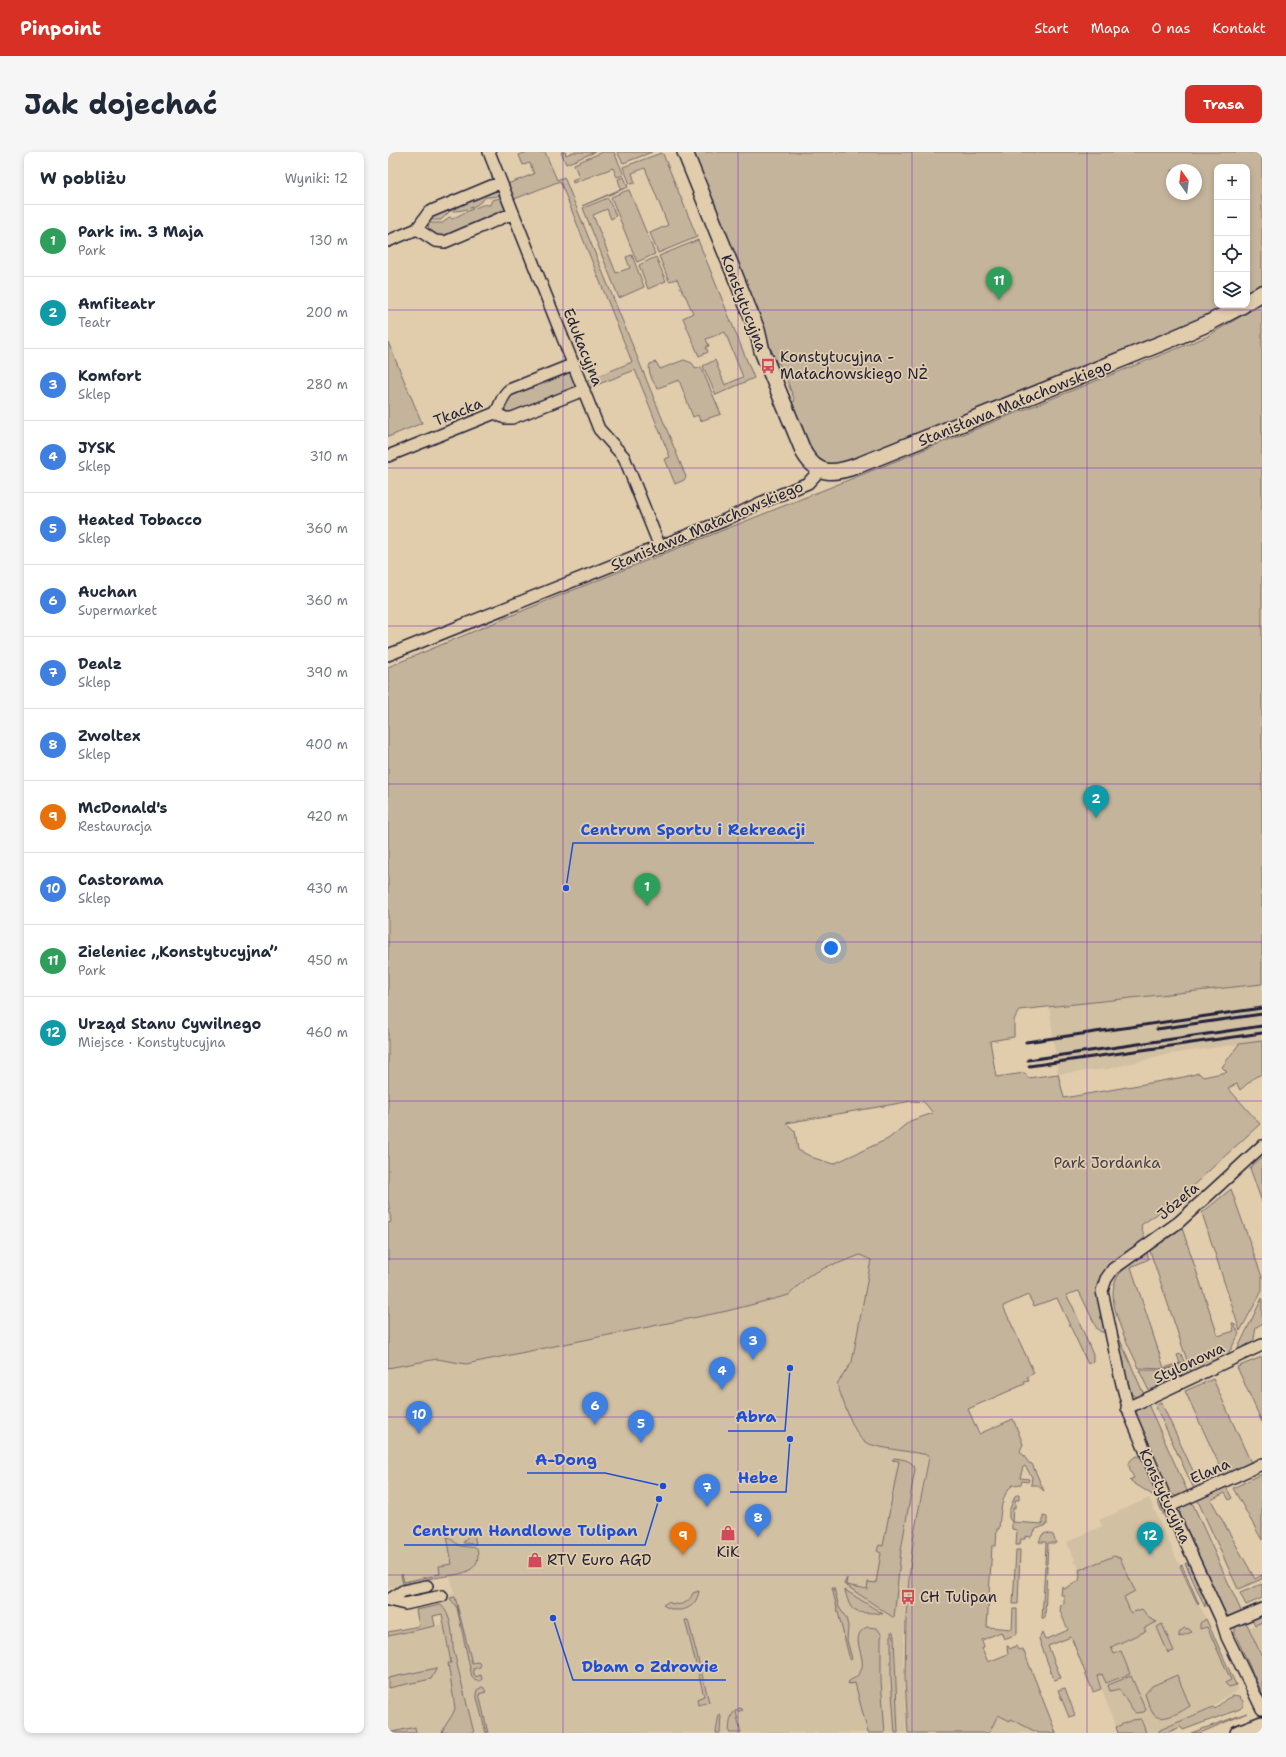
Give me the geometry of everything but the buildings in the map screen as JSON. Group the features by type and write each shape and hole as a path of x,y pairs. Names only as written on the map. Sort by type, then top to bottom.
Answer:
{"street":[{"name":"Edukacyjna","path":"489,152 599,429 624,458 660,547"},
{"name":"Konstytucyjna","path":"684,152 757,330 762,351 804,453 810,463 820,470"},
{"path":"388,241 417,229 429,212 501,182"},
{"path":"417,229 435,241 445,242 513,213"},
{"path":"1250,300 1262,293"},
{"name":"Stanisława Małachowskiego","path":"388,655 723,521 758,504 808,484 820,470 837,472 859,465 1172,339 1209,323 1237,308"},
{"path":"495,413 509,390 574,364"},
{"name":"Tkacka","path":"388,456 495,413 505,418 512,418 584,390"},
{"name":"Józefa","path":"1110,1273 1118,1264 1180,1222 1262,1146"},
{"name":"Konstytucyjna","path":"1110,1273 1104,1284 1102,1295 1127,1408 1142,1448 1224,1625 1227,1637 1262,1709"},
{"name":"Stylonowa","path":"1127,1408 1262,1345"},
{"name":"Elana","path":"1170,1506 1262,1464"},
{"path":"389,1600 402,1591 427,1586"},
{"path":"389,1600 405,1604 442,1596"},
{"path":"1224,1625 1262,1609"},
{"path":"1238,1733 1262,1724"}],"shaded area":[{"path":"1262,984 1262,1041 1170,1054 1107,1069 1058,1074 1049,1007"},
{"path":"860,1254 871,1260 852,1362 837,1385 858,1435 864,1442 875,1446 928,1455 914,1534 907,1588 903,1659 907,1733 474,1733 453,1648 453,1638 450,1624 445,1609 441,1605 454,1593 450,1575 388,1588 388,1368 437,1359 466,1364 789,1295 808,1276"},
{"path":"1149,1498 1197,1604 1202,1610 1238,1691 1223,1698 1213,1707 1154,1733 1146,1733 1141,1719 1132,1720 1116,1727 1064,1589 1079,1581 1080,1575 1077,1564 1073,1562 1075,1559 1067,1546 1067,1542 1102,1526 1099,1520"},
{"path":"1262,1622 1262,1657 1249,1628"},
{"path":"443,1624 466,1733 388,1733 388,1635"},
{"path":"1000,1703 1048,1733 984,1733"}],"green space":[{"path":"527,152 545,152 557,180 564,177 686,477 684,480 675,484 665,459 670,457 635,370 589,388 586,381 632,362 560,181 512,200 507,184 534,174 530,163 523,165 519,155"},
{"path":"561,152 565,152 566,155 573,152 595,152 566,164"},
{"path":"603,152 614,152 624,175 617,177 613,168 573,183 572,180 579,177 574,164"},
{"path":"617,152 652,152 623,163"},
{"path":"693,152 1262,152 1262,286 1250,293 1250,164 1214,164 1214,308 1226,308 1216,314 847,462 834,464 821,462 813,452 792,402 795,401 785,376 787,375 785,368 782,369 779,363 777,364 694,161"},
{"path":"661,153 663,154 697,237 658,253 650,233 668,225 645,168 632,173 635,183 630,184 623,167"},
{"path":"624,177 628,187 582,206 621,189 618,179"},
{"path":"494,189 498,189 503,195 486,197 474,206 466,209 450,211 441,220 429,220 431,217"},
{"path":"628,190 655,254 637,262 611,197"},
{"path":"505,197 506,211 441,238 429,230 428,223 443,223 449,217 453,219 481,206 490,205 492,200"},
{"path":"608,198 616,216 611,219 607,209 593,215 616,273 630,268 626,257 632,255 644,287 619,298 583,208"},
{"path":"698,240 754,378 716,395 703,366 715,360 725,385 743,377 725,332 706,339 709,346 706,347 708,352 699,356 683,318 693,313 677,279 669,281 659,256"},
{"path":"656,257 666,281 648,289 639,265"},
{"name":"Park Jordanka","path":"1262,304 1262,984 1019,1010 1014,1020 1014,1037 990,1041 996,1077 1025,1073 1028,1078 1058,1074 1064,1098 1184,1077 1199,1073 1203,1077 1227,1072 1222,1067 1239,1044 1262,1041 1262,1074 1255,1077 1240,1090 1237,1084 1228,1088 1260,1124 1176,1201 1141,1225 1145,1239 1132,1249 1098,1295 1105,1332 1101,1332 1097,1329 1079,1291 1066,1295 1073,1307 1093,1355 1093,1361 1088,1364 1057,1298 1034,1306 1028,1295 1003,1306 1034,1373 1027,1377 1029,1381 1024,1382 1025,1384 968,1409 979,1434 1013,1419 1023,1444 1020,1451 1029,1463 1032,1464 1044,1491 1037,1485 1031,1485 1032,1477 1025,1466 1023,1467 1020,1478 1029,1479 1028,1482 1022,1481 1021,1484 1013,1485 1006,1493 1001,1512 999,1529 997,1529 996,1546 992,1546 987,1627 1012,1629 1013,1609 1017,1609 1017,1634 1004,1639 1001,1632 982,1640 984,1647 982,1648 988,1662 1008,1654 1007,1646 1010,1649 1016,1646 1018,1650 1023,1649 1056,1733 1038,1733 1011,1719 1010,1721 998,1715 989,1733 908,1733 905,1678 908,1588 914,1534 929,1457 928,1455 885,1448 865,1442 853,1424 837,1384 852,1362 871,1260 860,1255 834,1265 833,1264 808,1276 789,1295 727,1311 466,1364 437,1359 388,1368 388,1223 391,1222 388,1199 388,667 556,597 1206,337","holes":["912,1101 924,1102 933,1113 910,1121 888,1139 833,1164 814,1158 798,1150 795,1131 786,1123"]},
{"path":"388,342 422,423 388,437"},
{"path":"684,360 692,363 696,369 701,367 721,414 700,421 698,415 693,417 679,380 658,388 654,383 650,373 650,364 656,362 660,369"},
{"path":"569,371 572,372 577,381 576,389 509,414 506,412 504,407 507,396"},
{"path":"1262,1157 1262,1202 1250,1168"},
{"path":"1231,1189 1262,1277 1262,1291 1240,1331 1202,1213"},
{"path":"1182,1228 1218,1336 1234,1331 1232,1323 1234,1323 1239,1334 1227,1356 1191,1372 1150,1251"},
{"path":"1147,1253 1149,1259 1131,1267 1164,1368 1180,1363 1177,1355 1181,1354 1184,1362 1166,1369 1139,1368 1119,1322 1113,1297 1114,1285 1121,1272"},
{"path":"1262,1298 1262,1324 1256,1327 1253,1345 1236,1352"},
{"path":"1117,1333 1145,1397 1135,1397 1129,1391"},
{"path":"1262,1357 1262,1422 1237,1367"},
{"path":"1184,1362 1188,1373 1149,1391 1139,1370 1168,1369"},
{"path":"1213,1379 1251,1463 1224,1475 1185,1391"},
{"path":"1147,1402 1189,1495 1173,1495 1169,1491 1149,1449 1137,1416 1137,1410 1140,1406"},
{"path":"1161,1402 1200,1486 1194,1489 1155,1405"},
{"path":"1137,1456 1143,1458 1158,1490 1154,1496 1129,1480 1134,1478 1129,1463"},
{"path":"894,1458 910,1462 915,1469 901,1550 894,1618 844,1584 847,1578 846,1585 867,1589 868,1582 876,1583 881,1553 877,1551 879,1545 883,1546 899,1461 892,1460"},
{"path":"1262,1474 1262,1540 1233,1488"},
{"path":"1226,1487 1232,1498 1229,1500 1225,1493 1211,1500 1255,1579 1262,1575 1262,1579 1238,1589 1197,1499"},
{"path":"1019,1494 1019,1500 1015,1500 1015,1508 1013,1508 1012,1522 1009,1518 1009,1511 1015,1496"},
{"path":"1160,1500 1172,1524 1172,1527 1170,1528 1157,1501"},
{"path":"1191,1500 1242,1613 1229,1617 1224,1612 1180,1514 1181,1504"},
{"path":"1043,1516 1047,1517 1047,1525 1036,1529 1031,1537 1025,1536 1025,1539 1021,1539 1020,1545 1016,1545 1017,1530 1012,1529 1012,1522 1043,1524"},
{"path":"473,1529 476,1544 463,1543"},
{"path":"1046,1533 1053,1535 1056,1543 1048,1543 1047,1564 1045,1564 1046,1542 1039,1542 1042,1535"},
{"path":"447,1536 460,1546 477,1548 478,1557 476,1564 465,1572 435,1578 434,1575 440,1574 439,1566 452,1564"},
{"path":"1016,1550 1020,1550 1018,1604 1013,1604"},
{"path":"1114,1556 1120,1558 1135,1591 1124,1597 1131,1613 1142,1609 1149,1618 1157,1622 1144,1628 1146,1631 1111,1647 1114,1654 1121,1651 1130,1674 1106,1683 1102,1674 1097,1676 1101,1689 1093,1692 1071,1637 1048,1646 1061,1678 1054,1680 1039,1639 1042,1633 1045,1640 1068,1630 1060,1611 1061,1605 1064,1604 1064,1595 1061,1595 1062,1586 1064,1589 1079,1581 1079,1570"},
{"path":"1185,1563 1190,1565 1206,1598 1205,1607"},
{"path":"1182,1565 1199,1604 1198,1605 1180,1566"},
{"path":"1045,1566 1047,1566 1045,1618 1042,1618"},
{"path":"402,1574 404,1582 432,1576 433,1578 403,1584"},
{"path":"1262,1584 1262,1598 1246,1605 1240,1593"},
{"path":"832,1588 834,1588 839,1607 846,1618 848,1626 847,1640 852,1659 850,1660"},
{"path":"845,1590 883,1614 857,1612 850,1606"},
{"path":"699,1591 694,1603 686,1609 675,1610 663,1605 668,1602 672,1604 683,1604 689,1600 693,1593"},
{"path":"455,1597 472,1663 478,1662 480,1664 480,1667 473,1669 475,1677 481,1675 481,1681 475,1680 472,1677 457,1608 450,1598"},
{"path":"441,1605 447,1614 451,1625 453,1648 474,1733 442,1733 455,1708 448,1663 451,1663 442,1614 433,1616 435,1626 388,1636 388,1632 419,1626 416,1610"},
{"path":"1262,1613 1262,1622 1255,1625 1251,1617"},
{"path":"1206,1619 1236,1685 1229,1687 1225,1683 1231,1680 1207,1627 1200,1629 1200,1623"},
{"path":"685,1620 688,1620 709,1702 698,1705 697,1699 704,1696"},
{"path":"1244,1621 1247,1624 1262,1657 1262,1693 1235,1634 1235,1626"},
{"path":"1162,1624 1174,1651 1168,1653 1157,1627"},
{"path":"867,1627 877,1628 882,1635 881,1681 885,1733 868,1733 855,1683 848,1684 849,1681 858,1675 862,1668 858,1639 860,1632"},
{"path":"1184,1628 1189,1629 1192,1632 1179,1637 1179,1633"},
{"path":"891,1632 893,1632 894,1637 898,1733 895,1733 891,1679"},
{"path":"437,1668 431,1679 388,1688 388,1678"},
{"path":"1177,1675 1190,1706 1183,1711 1167,1717 1162,1718 1154,1715 1145,1694 1152,1686"},
{"path":"1131,1676 1146,1710 1144,1712 1136,1713 1133,1711 1119,1689 1110,1691 1108,1685"},
{"path":"482,1687 486,1692 479,1694 488,1733 486,1733 476,1694 477,1690"},
{"path":"1065,1688 1075,1715 1069,1717 1058,1690"},
{"path":"1233,1696 1239,1697 1243,1701 1243,1706 1240,1709 1183,1730 1181,1727 1166,1733 1158,1733 1160,1730 1213,1707 1215,1709 1226,1699"},
{"path":"741,1708 743,1710 736,1712 741,1733 729,1733 732,1715"},
{"path":"1247,1713 1200,1733 1191,1733"},
{"path":"719,1714 721,1715 720,1733 716,1733"},
{"path":"1141,1719 1146,1733 1118,1733 1116,1727 1132,1720"},
{"path":"415,1727 416,1733 388,1733"}],"railway":[{"path":"1026,1042 1262,1008"},
{"path":"1157,1029 1262,1014"},
{"path":"1028,1060 1262,1026"},
{"path":"1029,1066 1262,1033"}],"place":[{"name":"Zieleniec „Konstytucyjna”","path":"999,300"},
{"name":"Konstytucyjna - Małachowskiego NŻ","path":"768,366"},
{"name":"Amfiteatr","path":"1096,818"},
{"name":"Centrum Sportu i Rekreacji","path":"566,888"},
{"name":"Park im. 3 Maja","path":"647,906"},
{"name":"Komfort","path":"753,1360"},
{"name":"Abra","path":"790,1368"},
{"name":"JYSK","path":"722,1390"},
{"name":"Auchan","path":"595,1425"},
{"name":"Castorama","path":"419,1434"},
{"name":"Hebe","path":"790,1439"},
{"name":"Heated Tobacco","path":"641,1443"},
{"name":"A-Dong","path":"663,1486"},
{"name":"Centrum Handlowe Tulipan","path":"659,1499"},
{"name":"Dealz","path":"707,1507"},
{"name":"KiK","path":"728,1533"},
{"name":"Zwoltex","path":"758,1537"},
{"name":"McDonald's","path":"683,1555"},
{"name":"Urząd Stanu Cywilnego","path":"1150,1555"},
{"name":"RTV Euro AGD","path":"535,1560"},
{"name":"CH Tulipan","path":"908,1597"},
{"name":"Dbam o Zdrowie","path":"553,1618"}]}
